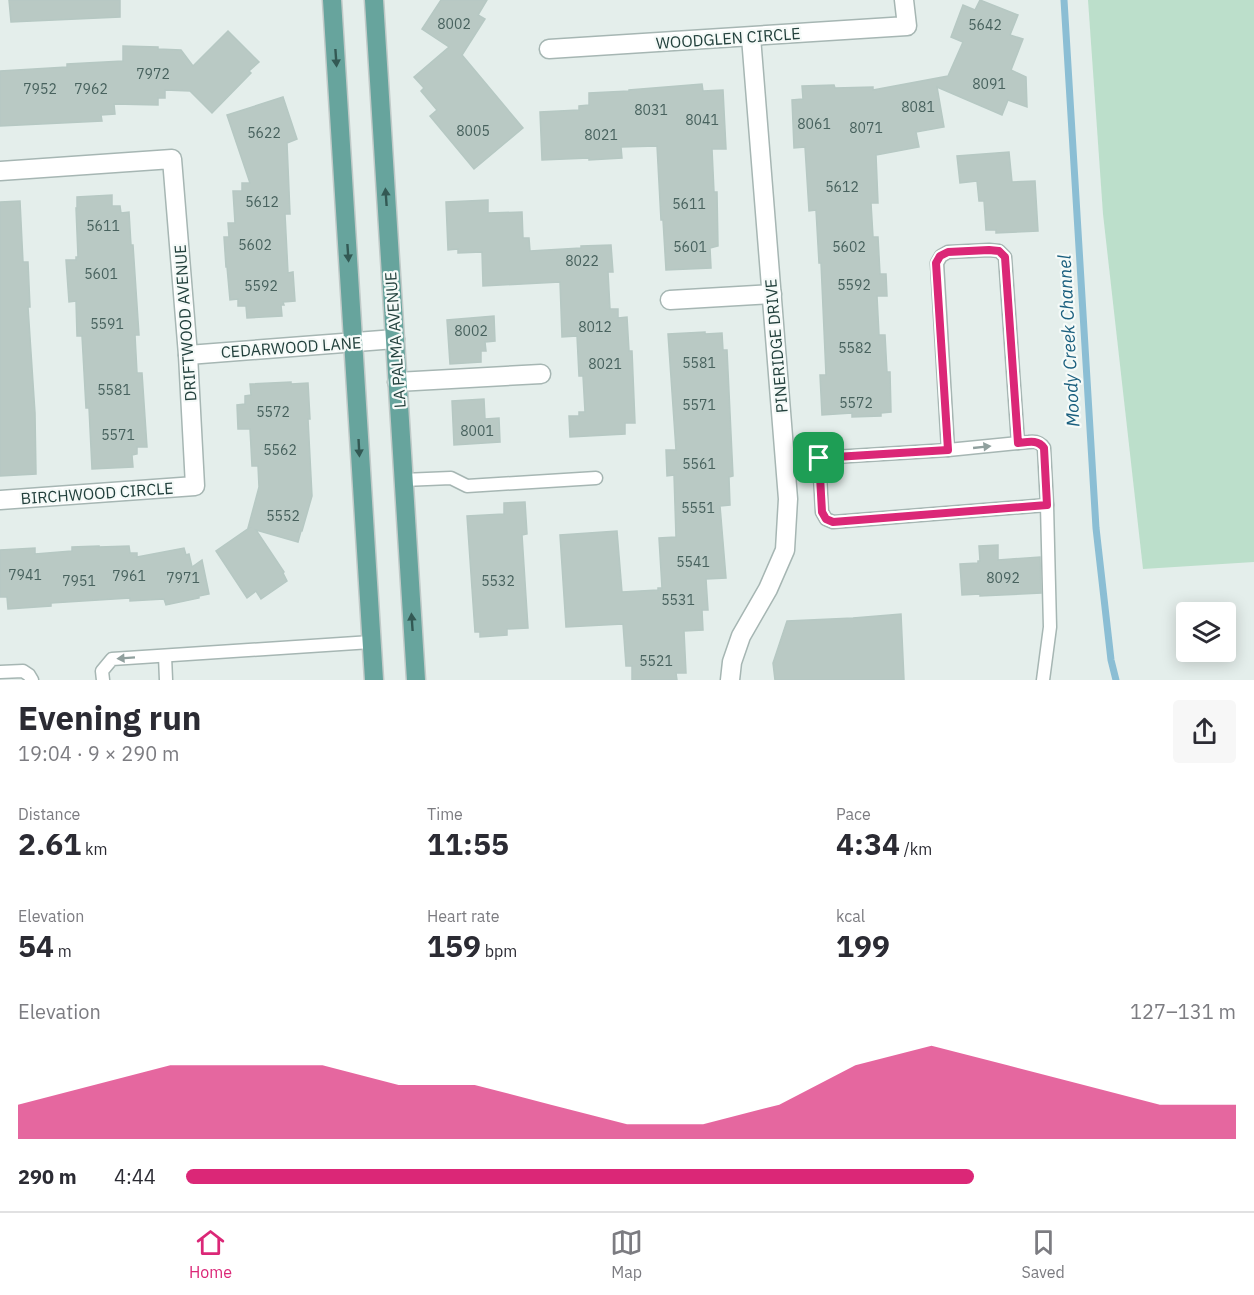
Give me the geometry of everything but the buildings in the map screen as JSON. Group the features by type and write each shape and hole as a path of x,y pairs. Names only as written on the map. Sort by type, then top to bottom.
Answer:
{"main road":[{"path":"332,0 374,680"},
{"name":"LA PALMA AVENUE","path":"374,0 416,680"}],"street":[{"name":"WOODGLEN CIRCLE","path":"549,49 907,26 904,0"},
{"name":"PINERIDGE DRIVE","path":"730,680 732,662 741,636 768,589 785,550 788,499 751,37"},
{"name":"DRIFTWOOD AVENUE","path":"0,171 172,159 188,355 195,486"},
{"path":"670,300 772,294"},
{"name":"CEDARWOOD LANE","path":"188,355 395,339"},
{"path":"398,382 541,374"},
{"name":"BIRCHWOOD CIRCLE","path":"0,500 195,486"}],"lane":[{"path":"948,450 936,263 940,256 948,252 989,250 999,251 1005,257 1018,443"},
{"path":"785,460 948,450 1035,441 1041,443 1044,448 1047,505 1050,627 1043,680"},
{"path":"819,458 822,512 826,519 833,522 1047,505"},
{"path":"403,480 451,478 467,486 596,478"},
{"path":"103,680 102,671 112,659 371,642"},
{"path":"165,656 166,680"},
{"path":"0,672 23,671 32,680"}],"green space":[{"path":"1088,0 1254,0 1254,562 1143,569 1103,214"}],"waterway":[{"name":"Moody Creek Channel","path":"1064,0 1096,528 1111,660 1116,680"}],"route":[{"path":"999,251 1005,257 1018,443 1035,441 1041,443 1044,448 1047,505 833,522 826,519 822,512 819,458 948,450 936,263 940,256 948,252 999,251"}]}
